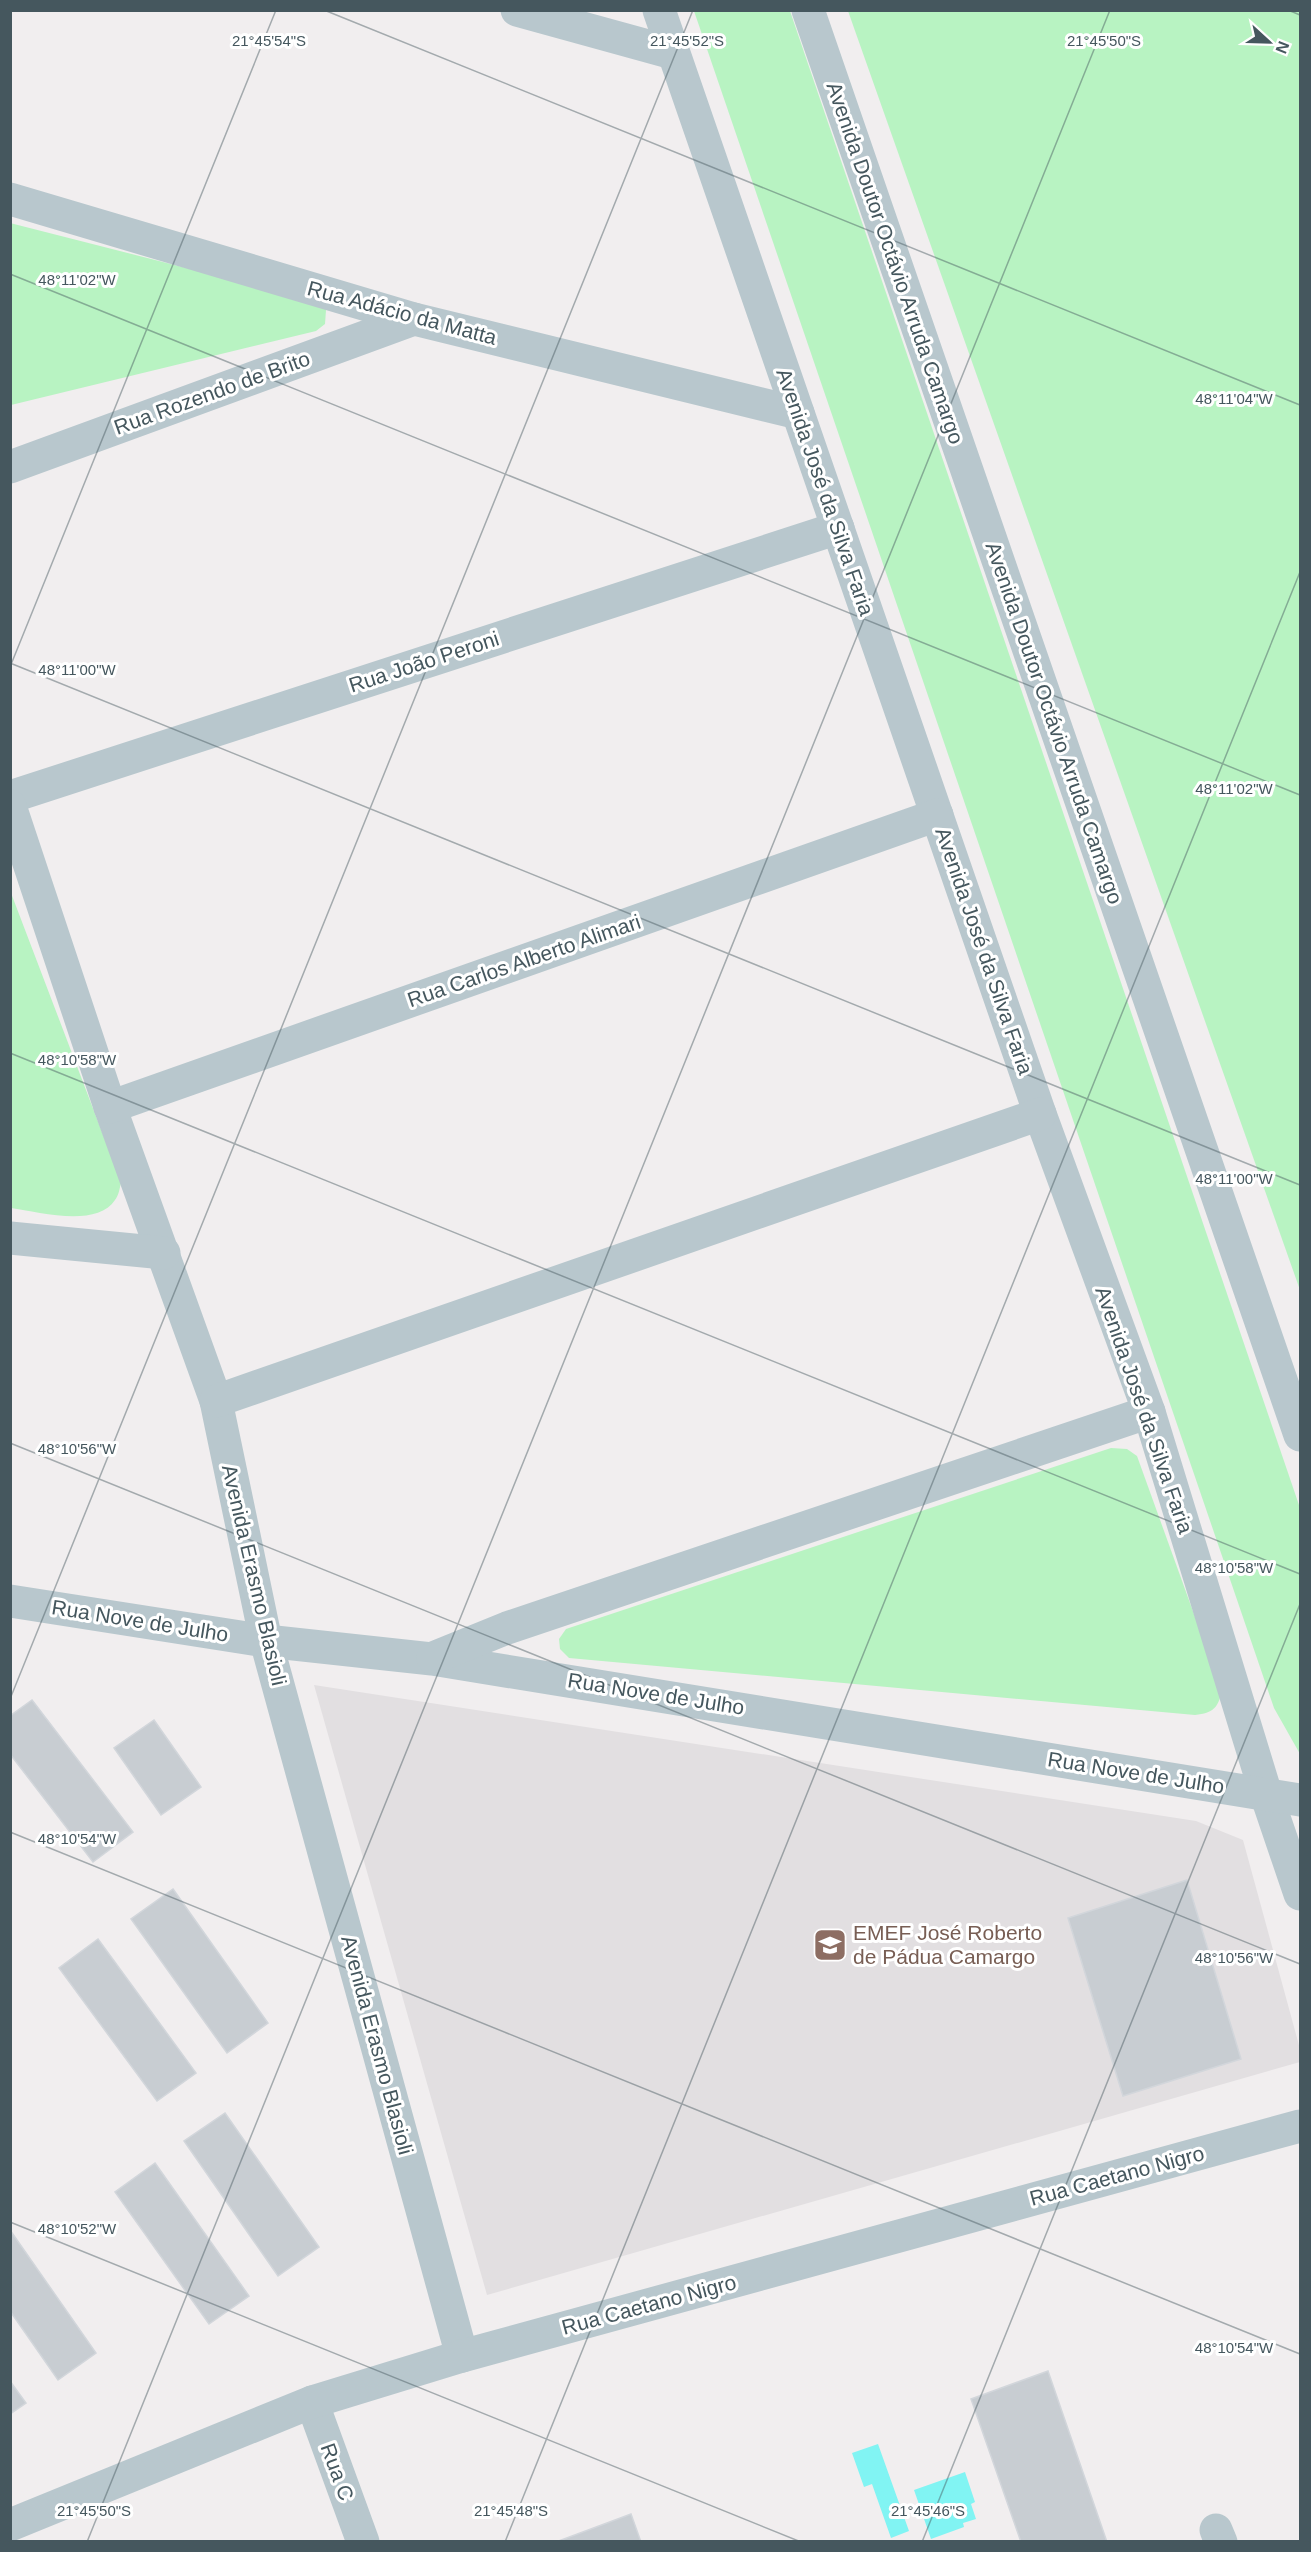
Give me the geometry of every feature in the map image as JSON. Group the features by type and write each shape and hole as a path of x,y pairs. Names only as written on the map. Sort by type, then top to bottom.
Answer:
{"street":[{"path":"517,10 673,53"},
{"name":"Avenida José da Silva Faria","path":"659,10 1040,1114 1149,1412 1266,1794 1300,1894"},
{"name":"Avenida Doutor Octávio Arruda Camargo","path":"808,10 1300,1435"},
{"name":"Rua Adácio da Matta","path":"10,199 414,319 798,413"},
{"name":"Rua Rozendo de Brito","path":"10,467 414,319"},
{"name":"Rua João Peroni","path":"10,797 838,528"},
{"name":"Avenida Erasmo Blasioli","path":"10,806 110,1107 216,1401 266,1641 462,2356"},
{"name":"Rua Carlos Alberto Alimari","path":"110,1107 937,815"},
{"path":"216,1401 1040,1114"},
{"path":"10,1238 164,1253"},
{"path":"432,1659 519,1624 1149,1412"},
{"name":"Rua Nove de Julho","path":"10,1601 266,1641 432,1659 1300,1800"},
{"name":"Rua Caetano Nigro","path":"10,2525 312,2402 462,2356 1300,2126"},
{"name":"Rua C","path":"312,2402 363,2541"}],"shaded area":[{"name":"EMEF José Roberto de Pádua Camargo","path":"314,1685 1196,1821 1243,1840 1300,2049 1300,2062 487,2295"}],"green space":[{"path":"694,11 790,11 1300,1508 1300,1754 1274,1708"},
{"path":"848,11 1300,11 1300,1290"},
{"path":"10,223 316,301 326,310 325,324 316,331 11,405"},
{"path":"11,893 121,1182 115,1200 107,1209 95,1214 51,1215 11,1208"},
{"path":"1111,1448 1127,1449 1137,1456 1221,1689 1217,1705 1207,1713 1195,1715 569,1658 560,1649 559,1639 566,1629"}],"water":[{"path":"878,2444 909,2531 891,2538 872,2484 864,2487 852,2453"},
{"path":"965,2472 975,2502 971,2504 976,2519 963,2523 964,2527 931,2539 914,2490"}],"building":[{"path":"32,1700 133,1832 93,1862 10,1754 10,1716"},
{"path":"154,1720 201,1787 161,1815 114,1748"},
{"path":"1187,1880 1241,2059 1123,2096 1068,1918"},
{"path":"173,1889 268,2023 227,2053 131,1919"},
{"path":"98,1939 196,2073 157,2101 59,1968"},
{"path":"225,2113 319,2247 278,2276 184,2141"},
{"path":"155,2163 249,2296 209,2324 115,2192"},
{"path":"10,2230 96,2353 58,2380 10,2311"},
{"path":"1048,2371 1107,2542 1021,2542 971,2399"},
{"path":"10,2381 26,2403 10,2414"},
{"path":"631,2514 641,2542 556,2542"}],"place":[{"name":"EMEF José Roberto de Pádua Camargo","path":"830,1945"}]}
